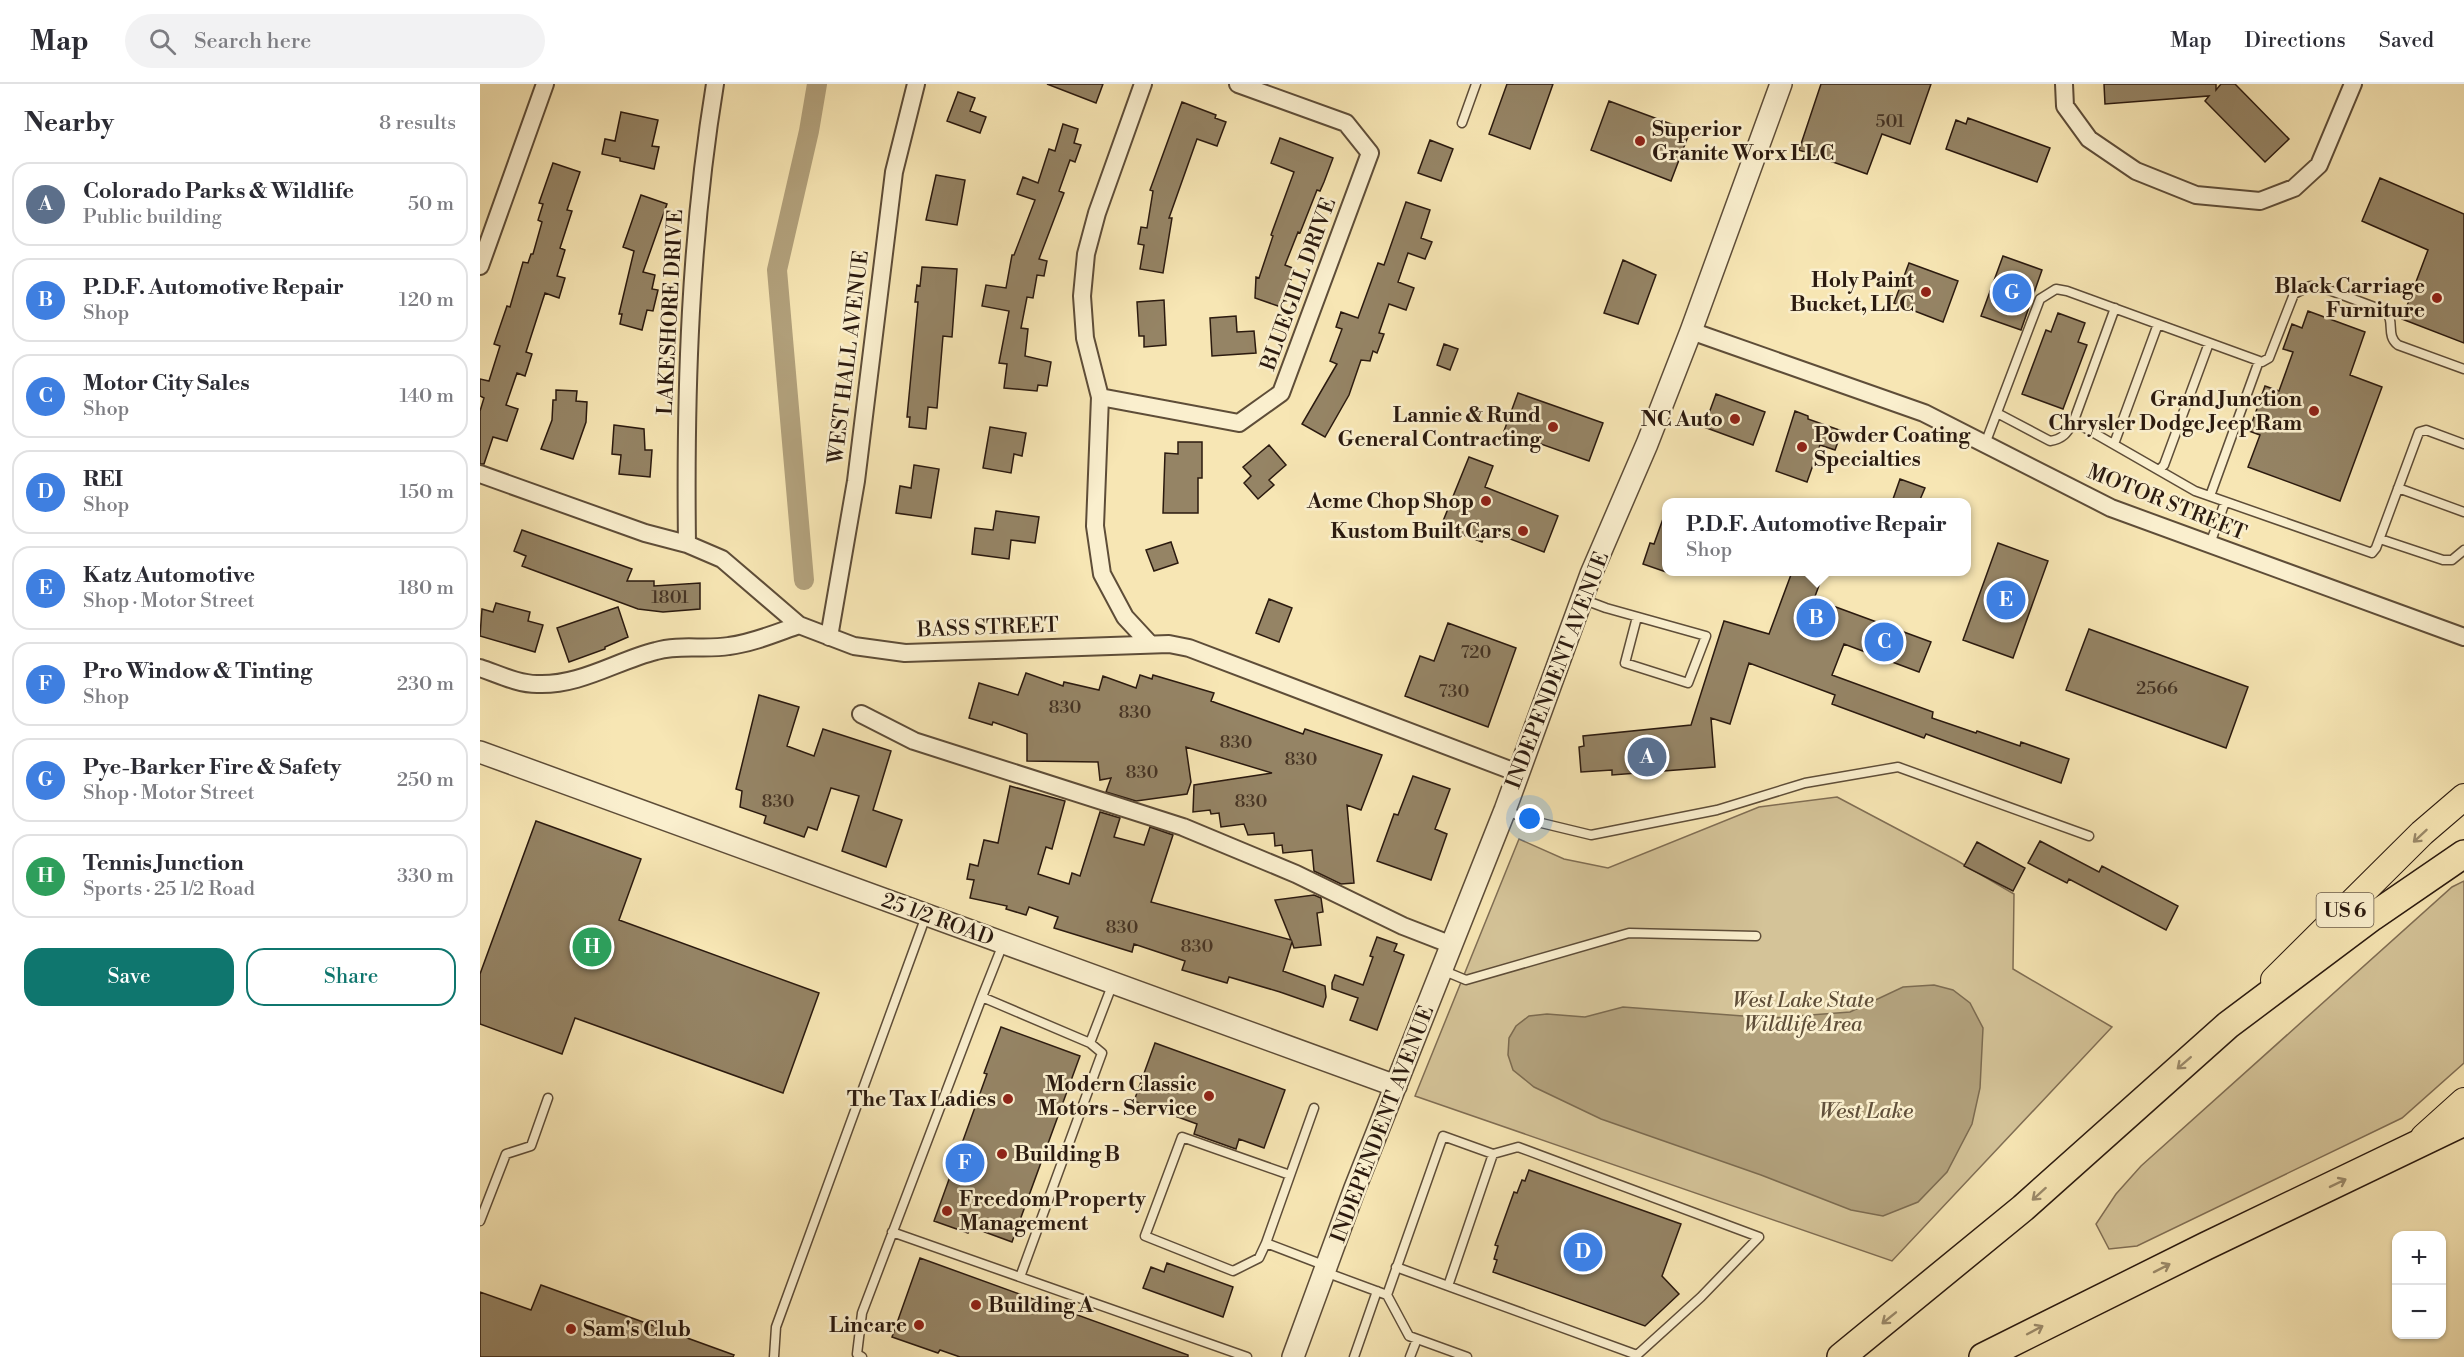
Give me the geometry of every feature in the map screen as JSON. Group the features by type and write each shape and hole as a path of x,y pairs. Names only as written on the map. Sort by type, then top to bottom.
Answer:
{"highway":[{"path":"1841,1357 2023,1208 2228,1025 2372,917 2464,854"},
{"path":"1983,1357 2206,1246 2464,1122"}],"main road":[{"name":"US 6","path":"2228,1025 2422,833 2464,797"},
{"path":"2415,1146 2464,1101"}],"street":[{"path":"480,266 545,84"},
{"name":"LAKESHORE DRIVE","path":"687,543 686,460 695,235 703,154 714,84"},
{"name":"WEST HALL AVENUE","path":"829,637 856,481 894,172 916,84"},
{"path":"1143,84 1097,213 1086,254 1082,296 1085,339 1100,397 1095,526 1102,574 1125,617 1150,644"},
{"name":"BLUEGILL DRIVE","path":"1100,397 1239,423 1281,393 1370,153 1346,123 1238,84"},
{"name":"INDEPENDENT AVENUE","path":"1293,1357 1355,1188 1504,810 1582,599 1691,331 1781,84"},
{"path":"2064,84 2065,106 2089,139 2136,171 2196,195 2228,200 2260,201 2295,188 2319,165 2353,84"},
{"name":"MOTOR STREET","path":"1691,331 1924,413 2111,508 2464,637"},
{"name":"BASS STREET","path":"480,474 645,534 687,543 722,559 799,625 854,646 905,653 1150,644 1189,648 1518,773"},
{"path":"480,668 528,683 560,683 582,678 658,650 729,646 758,640 799,625"},
{"path":"861,714 914,741 1183,827 1296,874 1403,926 1452,945"},
{"name":"25 1/2 ROAD","path":"480,752 1396,1086"}],"lane":[{"path":"1462,123 1476,84"},
{"path":"1985,444 2040,299 2046,293 2056,289 2115,308 2259,361 2266,361 2294,294 2303,287 2310,286 2329,290 2385,311 2391,320 2392,340 2398,345 2464,369"},
{"path":"1997,413 2050,441 2059,440 2067,434 2115,308"},
{"path":"2114,444 2158,324"},
{"path":"2159,470 2164,465 2209,343"},
{"path":"2210,496 2259,361"},
{"path":"2073,423 2195,490 2372,553 2380,539 2419,432 2426,430 2464,444"},
{"path":"2398,488 2464,512"},
{"path":"2210,544 2225,502"},
{"path":"2380,539 2443,560 2452,560 2464,550"},
{"path":"1582,599 1706,636 1688,683 1625,663 1637,617"},
{"path":"1504,810 1529,820 1591,835 1717,810 1805,783 1898,767 2089,836"},
{"path":"774,1357 776,1327 926,915"},
{"path":"1442,970 1466,980 1629,933 1756,936"},
{"path":"862,1357 856,1354 861,1313 1003,943"},
{"path":"1090,1043 1113,983"},
{"path":"982,997 1090,1043 1102,1053 1020,1277"},
{"path":"480,1221 506,1154 531,1146 548,1098"},
{"path":"1290,1175 1182,1137 1144,1236 1233,1271 1259,1258 1266,1242 1290,1175 1314,1108"},
{"path":"1387,1295 1396,1267 1443,1136 1493,1154 1518,1147 1759,1237 1701,1297 1637,1355 1396,1267"},
{"path":"1448,1286 1493,1154"},
{"path":"892,1232 1232,1355 1247,1357"},
{"path":"1266,1242 1387,1295 1409,1336 1467,1357"},
{"path":"1354,1357 1377,1291"},
{"path":"1410,1357 1417,1339"}],"green space":[{"name":"West Lake State Wildlife Area","path":"1837,797 1956,860 2014,894 2013,969 2112,1027 1892,1261 1415,1096 1519,839 1564,859 1608,868 1759,807"},
{"path":"2464,881 2464,1063 2402,1118 2137,1246 2109,1249 2096,1224 2116,1194 2141,1166 2452,887"}],"water":[{"name":"West Lake","path":"1934,985 1953,990 1970,1003 1983,1028 1980,1088 1972,1124 1947,1172 1918,1202 1883,1216 1851,1210 1761,1175 1601,1119 1534,1087 1513,1070 1508,1055 1509,1038 1516,1026 1529,1016 1547,1014 1585,1017 1623,1007 1770,1018 1850,1012 1903,987"}],"building":[{"path":"1047,84 1103,84 1096,103"},
{"path":"1507,84 1553,84 1530,149 1489,134"},
{"path":"1821,84 1931,84 1910,144 1882,134 1867,174 1799,150"},
{"path":"2104,84 2216,84 2216,90 2221,84 2235,84 2289,139 2265,162 2205,101 2209,96 2105,104"},
{"path":"958,92 975,98 970,111 986,117 980,133 947,121"},
{"name":"Superior Granite Worx LLC","path":"1609,101 1690,131 1671,181 1591,150"},
{"path":"1182,102 1216,115 1215,118 1226,122 1217,146 1197,139 1169,218 1172,218 1163,273 1140,269 1144,245 1138,244 1141,227 1147,228 1153,191 1150,190"},
{"path":"621,112 658,120 652,146 659,147 654,169 602,154 605,139 615,141"},
{"path":"1968,118 2050,148 2037,182 1946,149 1956,120 1966,124"},
{"path":"1063,124 1078,129 1074,143 1081,145 1075,162 1070,160 1059,191 1064,193 1039,259 1047,261 1044,276 1037,275 1033,298 1027,297 1021,328 1028,329 1025,356 1051,362 1047,386 1038,385 1037,391 1004,388 1007,364 999,363 1009,311 982,306 986,285 1006,288 1012,255 1014,255 1035,200 1017,194 1023,177 1038,183 1049,149 1055,151"},
{"path":"1280,138 1333,158 1285,265 1295,269 1281,307 1255,298 1256,277 1259,278 1273,236 1271,235 1294,172 1271,163"},
{"path":"1430,140 1453,149 1441,181 1418,173"},
{"path":"553,163 580,172 567,210 572,211 560,248 565,250 557,276 565,278 559,298 545,293 526,352 532,354 525,376 517,373 506,405 518,409 507,441 493,437 484,464 480,464 480,411 484,398 480,396 480,379 489,381 500,346 494,344 507,306 510,307 523,262 528,263 533,254 542,222 538,220 543,204 539,203"},
{"path":"936,175 965,180 957,225 926,220"},
{"path":"2380,178 2464,214 2464,343 2402,319 2428,250 2362,221"},
{"path":"641,195 667,204 643,272 655,275 652,289 658,290 653,311 647,310 642,330 620,324 622,314 619,314 634,251 623,247"},
{"path":"1406,202 1430,210 1421,238 1432,242 1425,259 1408,253 1398,282 1414,288 1406,310 1389,304 1379,333 1384,334 1377,353 1373,351 1370,361 1361,360 1349,395 1325,437 1302,424 1337,364 1330,361 1342,329 1336,327 1341,312 1358,318 1378,263 1384,265"},
{"path":"2003,256 2042,270 2021,330 1981,316"},
{"path":"1623,260 1656,275 1638,324 1604,313"},
{"name":"Holy Paint Bucket, LLC","path":"1909,263 1958,281 1943,322 1894,303"},
{"path":"922,267 957,269 952,337 943,336 937,408 928,407 926,429 909,427 910,417 907,417 918,302 915,302"},
{"path":"1164,300 1166,345 1144,347 1144,336 1139,336 1137,302"},
{"name":"Grand Junction Chrysler Dodge Jeep Ram","path":"2308,311 2365,332 2350,375 2382,387 2340,501 2248,467 2260,435 2249,431 2265,386 2279,391 2293,352 2283,349 2292,324 2302,328"},
{"path":"2058,313 2085,323 2078,342 2087,345 2063,409 2022,394 2046,330 2051,332"},
{"path":"1236,316 1237,332 1254,331 1256,353 1212,356 1210,318"},
{"path":"1444,344 1458,349 1450,370 1437,365"},
{"path":"556,390 577,391 576,401 587,402 586,422 573,459 541,449 552,420"},
{"name":"Lannie & Rund General Contracting","path":"1518,393 1603,423 1589,461 1504,431"},
{"name":"NC Auto","path":"1716,394 1765,412 1753,445 1704,427"},
{"name":"Powder Coating Specialties","path":"1795,411 1808,416 1808,419 1842,431 1835,450 1820,445 1807,482 1776,471"},
{"path":"614,425 644,429 645,450 652,450 650,477 619,474 621,455 612,454"},
{"path":"990,427 1026,433 1022,456 1014,454 1011,473 983,468"},
{"path":"1178,442 1202,442 1202,478 1198,478 1198,513 1163,513 1165,453 1178,454"},
{"path":"1269,445 1286,465 1269,480 1274,485 1258,499 1244,483 1251,476 1243,467"},
{"name":"Acme Chop Shop","path":"1469,457 1493,466 1485,487 1558,516 1544,552 1487,530 1482,542 1441,526"},
{"path":"914,465 939,469 931,518 896,513 900,486 911,488"},
{"path":"1900,479 1925,488 1921,498 1893,498"},
{"path":"996,511 1039,517 1035,543 1011,540 1009,559 972,554 975,528 993,530"},
{"path":"1662,522 1662,571 1643,564 1650,543 1654,544"},
{"path":"522,530 632,569 627,581 654,581 654,586 700,583 700,609 663,612 638,609 522,566 526,556 514,551"},
{"path":"1171,542 1178,563 1154,571 1146,550"},
{"path":"1998,543 2048,561 2013,658 1963,640"},
{"path":"1791,576 1823,576 1814,599 1931,642 1919,672 1844,644 1832,675 1933,712 1932,718 2020,746 2021,742 2069,759 2061,783 1926,734 1924,738 1832,704 1835,695 1749,663 1730,724 1711,718 1715,767 1612,775 1612,770 1581,772 1579,747 1584,746 1583,736 1691,725 1724,621 1769,634"},
{"path":"1269,599 1292,608 1279,642 1256,633"},
{"path":"496,603 530,612 528,621 543,625 535,652 480,636 482,609 493,612"},
{"path":"618,607 628,637 605,649 569,662 557,628"},
{"path":"1448,623 1516,648 1488,727 1405,696 1420,656 1434,661"},
{"path":"2089,629 2248,687 2226,748 2066,690"},
{"path":"1026,673 1063,686 1064,682 1099,690 1103,676 1136,688 1140,675 1152,679 1153,675 1214,693 1211,701 1303,734 1305,729 1382,755 1361,810 1347,805 1354,883 1341,884 1314,871 1312,850 1283,853 1282,845 1275,846 1274,833 1248,835 1244,824 1221,827 1219,813 1211,814 1210,810 1193,812 1194,785 1272,773 1186,747 1191,782 1187,794 1136,801 1106,792 1111,778 1100,780 1098,762 1027,761 1027,734 993,722 992,725 969,718 979,683 1018,695"},
{"path":"759,695 799,707 787,746 814,756 823,729 891,751 873,810 902,820 886,867 842,851 859,796 831,788 817,830 808,827 804,837 764,823 766,816 740,807 742,791 736,789"},
{"path":"1413,776 1450,789 1435,829 1447,834 1431,880 1377,861 1394,814 1398,815"},
{"path":"1010,786 1065,801 1052,849 1046,847 1038,874 1069,884 1072,873 1080,876 1100,812 1120,818 1114,837 1144,845 1150,827 1173,835 1151,902 1291,940 1275,900 1314,895 1321,898 1323,912 1317,913 1321,945 1294,948 1292,942 1283,971 1325,986 1326,997 1323,1007 1229,977 1227,983 1182,970 1185,961 1134,944 1132,952 1054,928 1058,917 1029,907 1026,915 1006,909 1007,906 970,898 974,880 967,879 970,864 978,866 984,840 998,843"},
{"path":"536,821 641,859 619,920 819,993 783,1093 575,1018 562,1054 480,1024 480,974"},
{"path":"2040,841 2099,872 2102,866 2178,906 2166,930 2069,879 2067,883 2028,863"},
{"path":"1977,842 2025,868 2013,891 1964,866"},
{"path":"1377,937 1397,944 1394,951 1404,955 1377,1030 1350,1020 1358,998 1332,989 1332,983 1335,975 1363,985"},
{"name":"Building B","path":"1001,1027 1080,1056 1012,1242 971,1227 968,1233 934,1221 987,1074 984,1073"},
{"name":"Modern Classic Motors - Service","path":"1155,1043 1285,1090 1264,1148 1239,1139 1236,1149 1194,1134 1197,1124 1134,1101"},
{"path":"1529,1170 1681,1224 1662,1276 1679,1294 1645,1326 1493,1272 1497,1260 1494,1259 1498,1246 1495,1245 1514,1192 1517,1193"},
{"name":"Building A","path":"920,1258 1188,1355 1188,1357 960,1357 940,1350 938,1353 892,1337"},
{"path":"1167,1263 1233,1287 1223,1317 1143,1288 1151,1267 1164,1272"},
{"name":"Sam's Club","path":"541,1285 734,1355 733,1357 480,1357 480,1292 531,1310"}],"waterway":[{"path":"804,580 777,270 809,131 817,84"}],"place":[{"name":"Superior Granite Worx LLC","path":"1640,141"},
{"name":"Holy Paint Bucket, LLC","path":"1926,292"},
{"name":"Pye-Barker Fire & Safety","path":"2012,293"},
{"name":"Black Carriage Furniture","path":"2437,298"},
{"name":"Grand Junction Chrysler Dodge Jeep Ram","path":"2314,411"},
{"name":"NC Auto","path":"1735,419"},
{"name":"Lannie & Rund General Contracting","path":"1553,427"},
{"name":"Powder Coating Specialties","path":"1802,447"},
{"name":"Acme Chop Shop","path":"1486,501"},
{"name":"Kustom Built Cars","path":"1523,531"},
{"name":"Katz Automotive","path":"2006,600"},
{"name":"P.D.F. Automotive Repair","path":"1816,618"},
{"name":"Motor City Sales","path":"1884,642"},
{"name":"Colorado Parks & Wildlife","path":"1647,757"},
{"name":"Tennis Junction","path":"592,947"},
{"name":"Modern Classic Motors - Service","path":"1209,1096"},
{"name":"The Tax Ladies","path":"1008,1099"},
{"name":"Building B","path":"1002,1154"},
{"name":"Pro Window & Tinting","path":"965,1163"},
{"name":"Freedom Property Management","path":"947,1211"},
{"name":"REI","path":"1583,1252"},
{"name":"Building A","path":"976,1305"},
{"name":"Lincare","path":"919,1325"},
{"name":"Sam's Club","path":"571,1329"}]}
